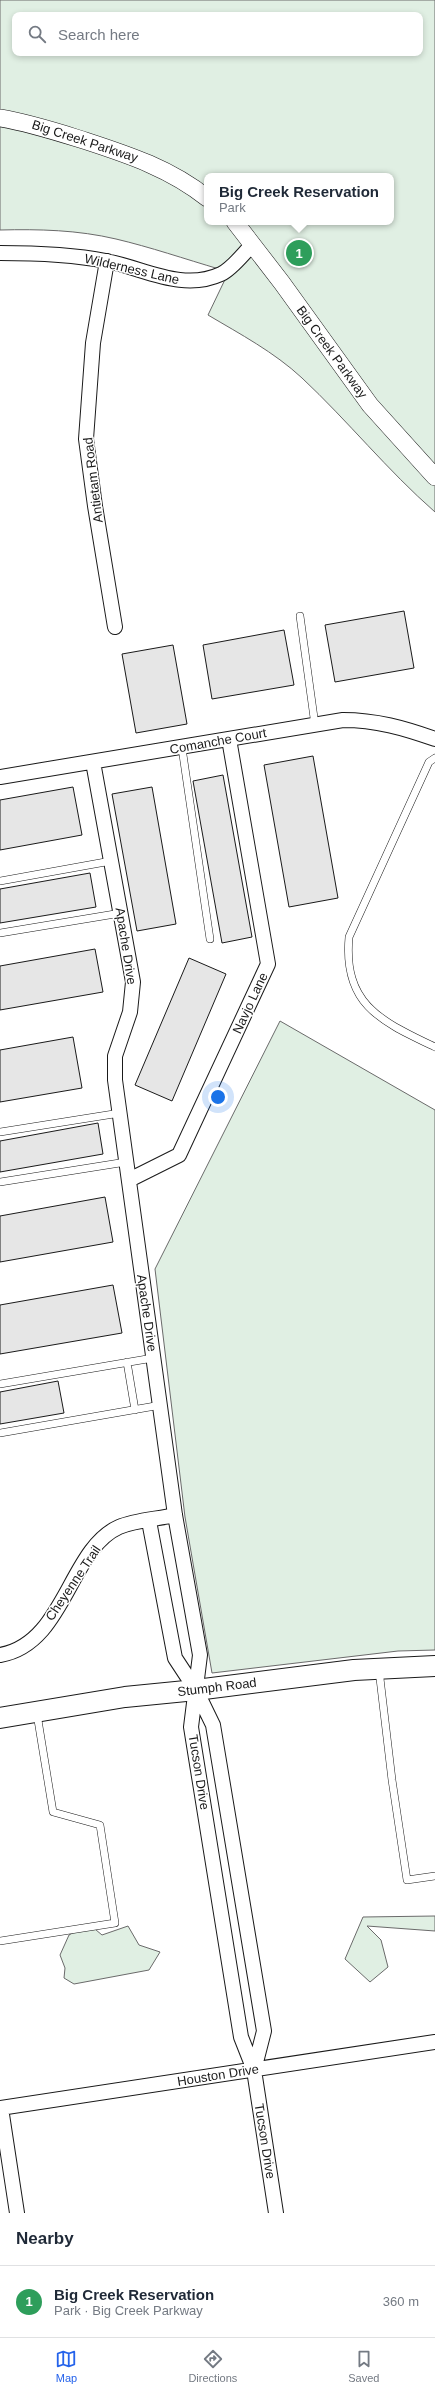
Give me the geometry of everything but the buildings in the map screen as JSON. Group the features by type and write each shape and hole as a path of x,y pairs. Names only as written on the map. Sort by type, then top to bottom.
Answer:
{"main road":[{"name":"Stumph Road","path":"0,1718 125,1697 379,1668 435,1666"}],"street":[{"name":"Big Creek Parkway","path":"0,118 27,122 146,161 193,186 204,195"},
{"name":"Big Creek Parkway","path":"237,225 282,283 370,405 435,477"},
{"name":"Wilderness Lane","path":"0,252 53,253 107,261 166,278 192,281 222,274 252,245"},
{"name":"Antietam Road","path":"107,261 93,343 86,439 95,506 116,627"},
{"name":"Comanche Court","path":"0,777 182,748 343,720 369,720 400,726 435,739"},
{"name":"Navjo Lane","path":"129,1180 179,1155 268,964 229,739"},
{"name":"Apache Drive","path":"93,762 133,982 130,1012 115,1056 120,1113 175,1516 200,1655 196,1690"},
{"name":"Cheyenne Trail","path":"0,1655 14,1653 32,1639 54,1616 83,1563 98,1544 118,1528 175,1516"},
{"path":"149,1521 175,1658 196,1690"},
{"name":"Tucson Drive","path":"196,1690 192,1727 241,2037 254,2070 276,2213"},
{"name":"Tucson Drive","path":"196,1690 213,1725 264,2031 254,2070"},
{"name":"Houston Drive","path":"1,2108 435,2042"},
{"path":"1,2108 17,2213"}],"lane":[{"path":"300,616 316,725"},
{"path":"182,748 210,939"},
{"path":"435,758 429,762 349,937 347,958 351,981 363,1003 398,1029 435,1047"},
{"path":"0,881 111,861"},
{"path":"0,933 121,913"},
{"path":"0,1132 120,1113"},
{"path":"0,1182 126,1162"},
{"path":"0,1384 154,1358"},
{"path":"128,1362 135,1410"},
{"path":"0,1433 160,1405"},
{"path":"379,1668 392,1780 407,1880 435,1876"},
{"path":"0,1941 114,1923 100,1825 53,1812 37,1712"}],"green space":[{"path":"0,0 435,0 435,512 400,479 302,378 280,360 208,315 231,267 219,269 155,249 102,236 73,232 0,230"},
{"path":"280,1021 435,1110 435,1650 398,1651 212,1673 185,1517 155,1269"},
{"path":"435,1916 435,1931 367,1926 381,1940 388,1967 370,1982 345,1959 363,1917"},
{"path":"89,1924 102,1935 128,1926 139,1945 160,1952 149,1970 74,1984 64,1978 65,1968 60,1955 69,1935"}],"place":[{"name":"Big Creek Reservation","path":"299,253"}]}
